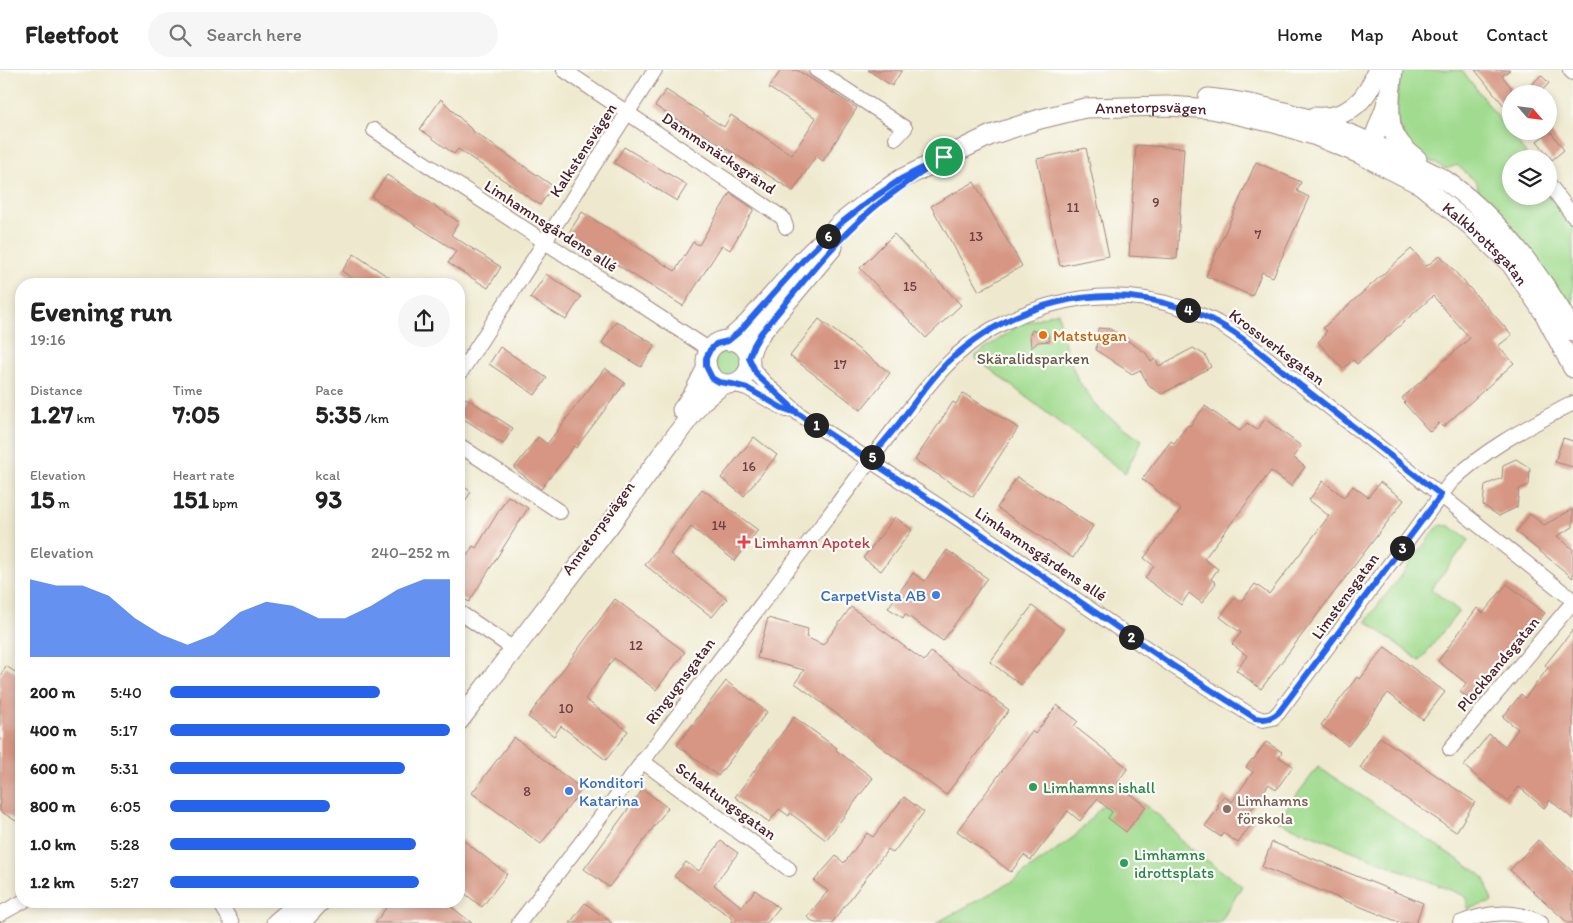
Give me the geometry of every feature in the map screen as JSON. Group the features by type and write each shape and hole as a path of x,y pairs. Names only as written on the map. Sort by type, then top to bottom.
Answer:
{"main road":[{"path":"1300,116 1334,117 1348,111 1358,104 1366,94 1376,70"},
{"path":"1364,145 1385,109 1389,75"},
{"path":"1389,75 1390,124 1396,139 1400,146 1448,182"},
{"name":"Kalkbrottsgatan","path":"1085,108 1143,96 1194,96 1243,101 1326,124 1364,145 1448,182 1506,234 1535,271 1573,331"},
{"name":"Annetorpsvägen","path":"486,686 511,647 604,521 688,401 716,344 728,341 748,323 805,258 841,223 901,179 991,135 1040,119 1085,108 1168,106 1212,109 1274,123 1316,136 1364,145"},
{"name":"Kalkbrottsgatan","path":"1364,145 1420,185 1470,226 1511,264 1544,313 1573,368"},
{"name":"Annetorpsvägen","path":"465,713 609,526 702,401 728,384 740,380 746,374 754,345 761,333 829,251 857,222 898,188 944,157"},
{"path":"728,341 736,342 743,347 749,360"},
{"path":"708,358 712,378 728,384"},
{"path":"276,923 294,908"},
{"path":"300,923 314,908"}],"street":[{"name":"Dammsnäcksgränd","path":"564,70 783,218 786,227"},
{"name":"Kalkstensvägen","path":"465,365 655,70"},
{"path":"816,70 905,128 896,138"},
{"path":"1570,70 1573,73"},
{"name":"Limhamnsgårdens allé","path":"374,130 544,242 708,358"},
{"path":"1557,195 1573,216"},
{"name":"Krossverksgatan","path":"869,460 935,376 970,344 990,330 1031,311 1063,301 1093,296 1143,298 1169,304 1216,322 1257,350 1573,601"},
{"name":"Limhamnsgårdens allé","path":"749,360 757,375 767,386 786,400 799,414 985,536 1172,665 1249,714 1263,720"},
{"name":"Limhamnsgårdens allé","path":"728,384 747,388 782,408 799,414"},
{"name":"Limstensgatan","path":"1263,720 1273,718 1279,712 1451,482 1487,451 1573,403"},
{"path":"465,449 560,512"},
{"name":"Ringugnsgatan","path":"519,923 869,460"},
{"name":"Plockbandsgatan","path":"1450,749 1573,601"},
{"path":"465,616 511,647"},
{"name":"Schaktungsgatan","path":"642,761 789,869"},
{"path":"0,914 15,906"},
{"path":"223,908 232,923"},
{"path":"1460,923 1482,916 1511,914 1532,918 1541,923"}],"green space":[{"path":"1402,70 1462,70 1502,122 1502,140 1515,140 1523,150 1502,150 1502,205 1556,205 1573,227 1573,315 1531,250 1479,193 1477,183 1457,165 1446,169 1411,149 1400,132 1397,112 1398,90"},
{"name":"Skäralidsparken","path":"1058,312 1067,354 1078,380 1099,410 1142,440 1125,473 974,357 1019,325"},
{"path":"728,351 737,355 741,364 737,373 728,377 719,373 715,364 719,355"},
{"path":"1441,525 1450,526 1469,540 1431,589 1459,611 1420,661 1366,621"},
{"path":"1318,767 1480,874 1485,879 1492,902 1467,909 1467,900 1463,895 1277,821"},
{"name":"Limhamns idrottsplats","path":"1128,792 1163,819 1186,845 1242,886 1220,923 936,923 1013,881 1075,836 1104,804"}],"building":[{"path":"781,70 797,70 857,108 823,161 816,156 793,191 702,133 701,135 655,106 666,90 724,127 731,115 792,155 816,118 769,88"},
{"path":"868,70 902,70 892,86"},
{"path":"1475,70 1510,70 1502,76 1509,85 1502,85 1502,103"},
{"path":"1541,75 1549,83 1547,85 1532,85"},
{"path":"441,99 474,132 553,186 540,205 458,149 454,154 420,129"},
{"path":"1557,140 1564,150 1557,156 1557,150 1544,150 1537,141"},
{"path":"1136,145 1184,148 1177,259 1129,256"},
{"path":"624,147 687,185 677,201 614,163"},
{"path":"1086,148 1109,256 1060,266 1037,159"},
{"path":"1256,162 1301,182 1297,191 1309,197 1273,277 1262,272 1252,296 1206,276"},
{"path":"387,175 459,222 451,235 501,267 488,288 448,263 456,251 372,197"},
{"path":"974,182 1022,266 979,291 931,206"},
{"path":"730,193 754,209 730,250 722,245 683,306 568,234 582,212 675,271 693,242 699,245"},
{"path":"894,234 961,305 926,338 860,268"},
{"path":"1411,249 1427,266 1440,255 1512,335 1498,346 1514,363 1443,427 1439,423 1430,432 1404,403 1402,398 1470,338 1433,296 1357,364 1353,360 1343,369 1318,342 1327,331 1323,328"},
{"path":"354,254 390,278 352,278 342,271"},
{"path":"546,274 581,297 566,320 530,298"},
{"path":"819,319 890,373 861,410 790,356"},
{"path":"616,321 655,345 641,367 602,343"},
{"path":"1098,328 1110,329 1146,353 1151,362 1155,359 1159,366 1193,348 1205,355 1211,367 1162,394 1150,387 1140,370 1132,374 1096,350"},
{"path":"1041,329 1047,331 1050,341 1038,342 1031,348 1030,335 1032,330"},
{"path":"500,347 547,378 535,395 489,364"},
{"path":"605,368 625,383 576,448 574,446 541,489 514,468 538,437 547,444"},
{"path":"963,393 1018,428 973,497 915,460 953,402 956,404"},
{"path":"466,398 513,428 503,444 465,420"},
{"path":"1205,406 1240,431 1247,423 1257,430 1265,419 1301,446 1293,457 1305,467 1291,486 1271,471 1204,559 1218,569 1211,579 1216,583 1202,603 1189,593 1181,605 1145,578 1154,566 1144,558 1181,509 1142,479 1171,441 1174,443"},
{"path":"754,437 777,455 744,496 721,478"},
{"path":"1563,438 1573,441 1573,467 1555,462"},
{"path":"1516,459 1530,468 1529,485 1519,489 1517,507 1499,516 1483,505 1485,485 1502,478 1503,465"},
{"path":"1017,477 1093,526 1073,558 997,508"},
{"path":"1323,481 1344,497 1353,486 1368,497 1380,482 1404,500 1261,689 1236,670 1247,656 1232,644 1241,633 1220,617 1235,598 1241,602 1255,584 1269,594 1329,516 1309,500"},
{"path":"465,488 471,492 465,501"},
{"path":"702,489 758,530 735,561 691,527 670,554 727,599 712,617 645,565"},
{"path":"508,496 528,508 469,602 465,600 465,559 473,546 476,548"},
{"path":"1573,509 1573,527 1557,536 1573,549 1573,578 1516,532 1530,514 1544,525"},
{"path":"895,517 912,530 881,571 863,558"},
{"name":"CarpetVista AB","path":"947,550 987,578 943,641 905,614 903,618 888,608 913,573 925,581"},
{"path":"1507,584 1545,613 1506,658 1473,701 1460,692 1466,683 1438,661 1477,608 1483,613"},
{"path":"615,599 685,652 656,690 614,658 585,699 628,731 606,760 561,726 554,736 528,717"},
{"path":"1032,606 1064,630 1021,685 990,662"},
{"path":"851,607 924,661 931,652 1009,710 946,795 795,683 804,670 757,658 768,618 808,629 806,637 823,645"},
{"path":"1573,630 1573,819 1550,800 1544,808 1519,787 1507,801 1464,766 1489,734 1505,746 1518,729 1503,717 1521,694 1525,698 1548,668 1545,665"},
{"path":"1385,647 1445,692 1423,720 1388,693 1348,746 1321,725 1357,677 1360,679"},
{"path":"6,666 15,672 15,820 0,811 0,676"},
{"path":"726,681 767,712 718,776 677,745"},
{"name":"Limhamns ishall","path":"1057,705 1078,721 1074,726 1128,768 1117,783 1146,806 1126,832 1108,818 1112,812 1097,799 1080,821 1068,811 1031,860 1024,855 1011,872 957,831 1032,731 1035,734"},
{"path":"794,717 837,748 836,750 873,778 826,840 790,813 789,816 779,809 769,822 735,797"},
{"path":"514,737 582,789 541,844 472,793"},
{"path":"1380,737 1475,802 1456,832 1360,768"},
{"path":"1266,742 1282,752 1279,757 1293,766 1276,790 1269,784 1248,814 1255,819 1238,843 1223,833 1221,837 1205,826 1219,807 1217,806 1224,796 1232,802 1253,772 1246,767"},
{"path":"643,789 668,808 609,887 584,869"},
{"path":"904,797 924,812 893,853 888,849 832,923 815,923 807,917 828,891 814,881 836,856 844,863 867,833 873,837"},
{"path":"1538,840 1573,872 1573,923 1568,923 1510,870"},
{"path":"721,841 738,853 714,885 742,907 755,890 779,908 767,923 730,923 733,919 674,876 686,862 699,871"},
{"path":"465,842 507,874 482,907 465,894"},
{"path":"1272,842 1423,903 1416,923 1401,923 1262,867"},
{"path":"585,903 612,923 570,923"},
{"path":"386,908 453,908 472,923 375,923"}],"place":[{"name":"Matstugan","path":"1043,335"},
{"name":"Limhamn Apotek","path":"744,542"},
{"name":"CarpetVista AB","path":"936,595"},
{"name":"Limhamns ishall","path":"1033,787"},
{"name":"Konditori Katarina","path":"569,791"},
{"name":"Limhamns förskola","path":"1227,809"},
{"name":"Limhamns idrottsplats","path":"1124,863"}],"route":[{"path":"944,157 898,188 857,222 817,264 761,333 754,345 749,362 767,386 786,400 799,414 977,531 1172,665 1255,718 1263,720 1273,718 1340,633 1441,495 1342,419 1257,350 1216,322 1169,304 1143,298 1121,296 1093,296 1063,301 1031,311 990,330 948,363 935,376 869,460 799,414 782,408 747,388 719,382 708,371 706,358 710,350 716,344 728,341 739,332 805,258 841,223 901,179 944,157"}]}
